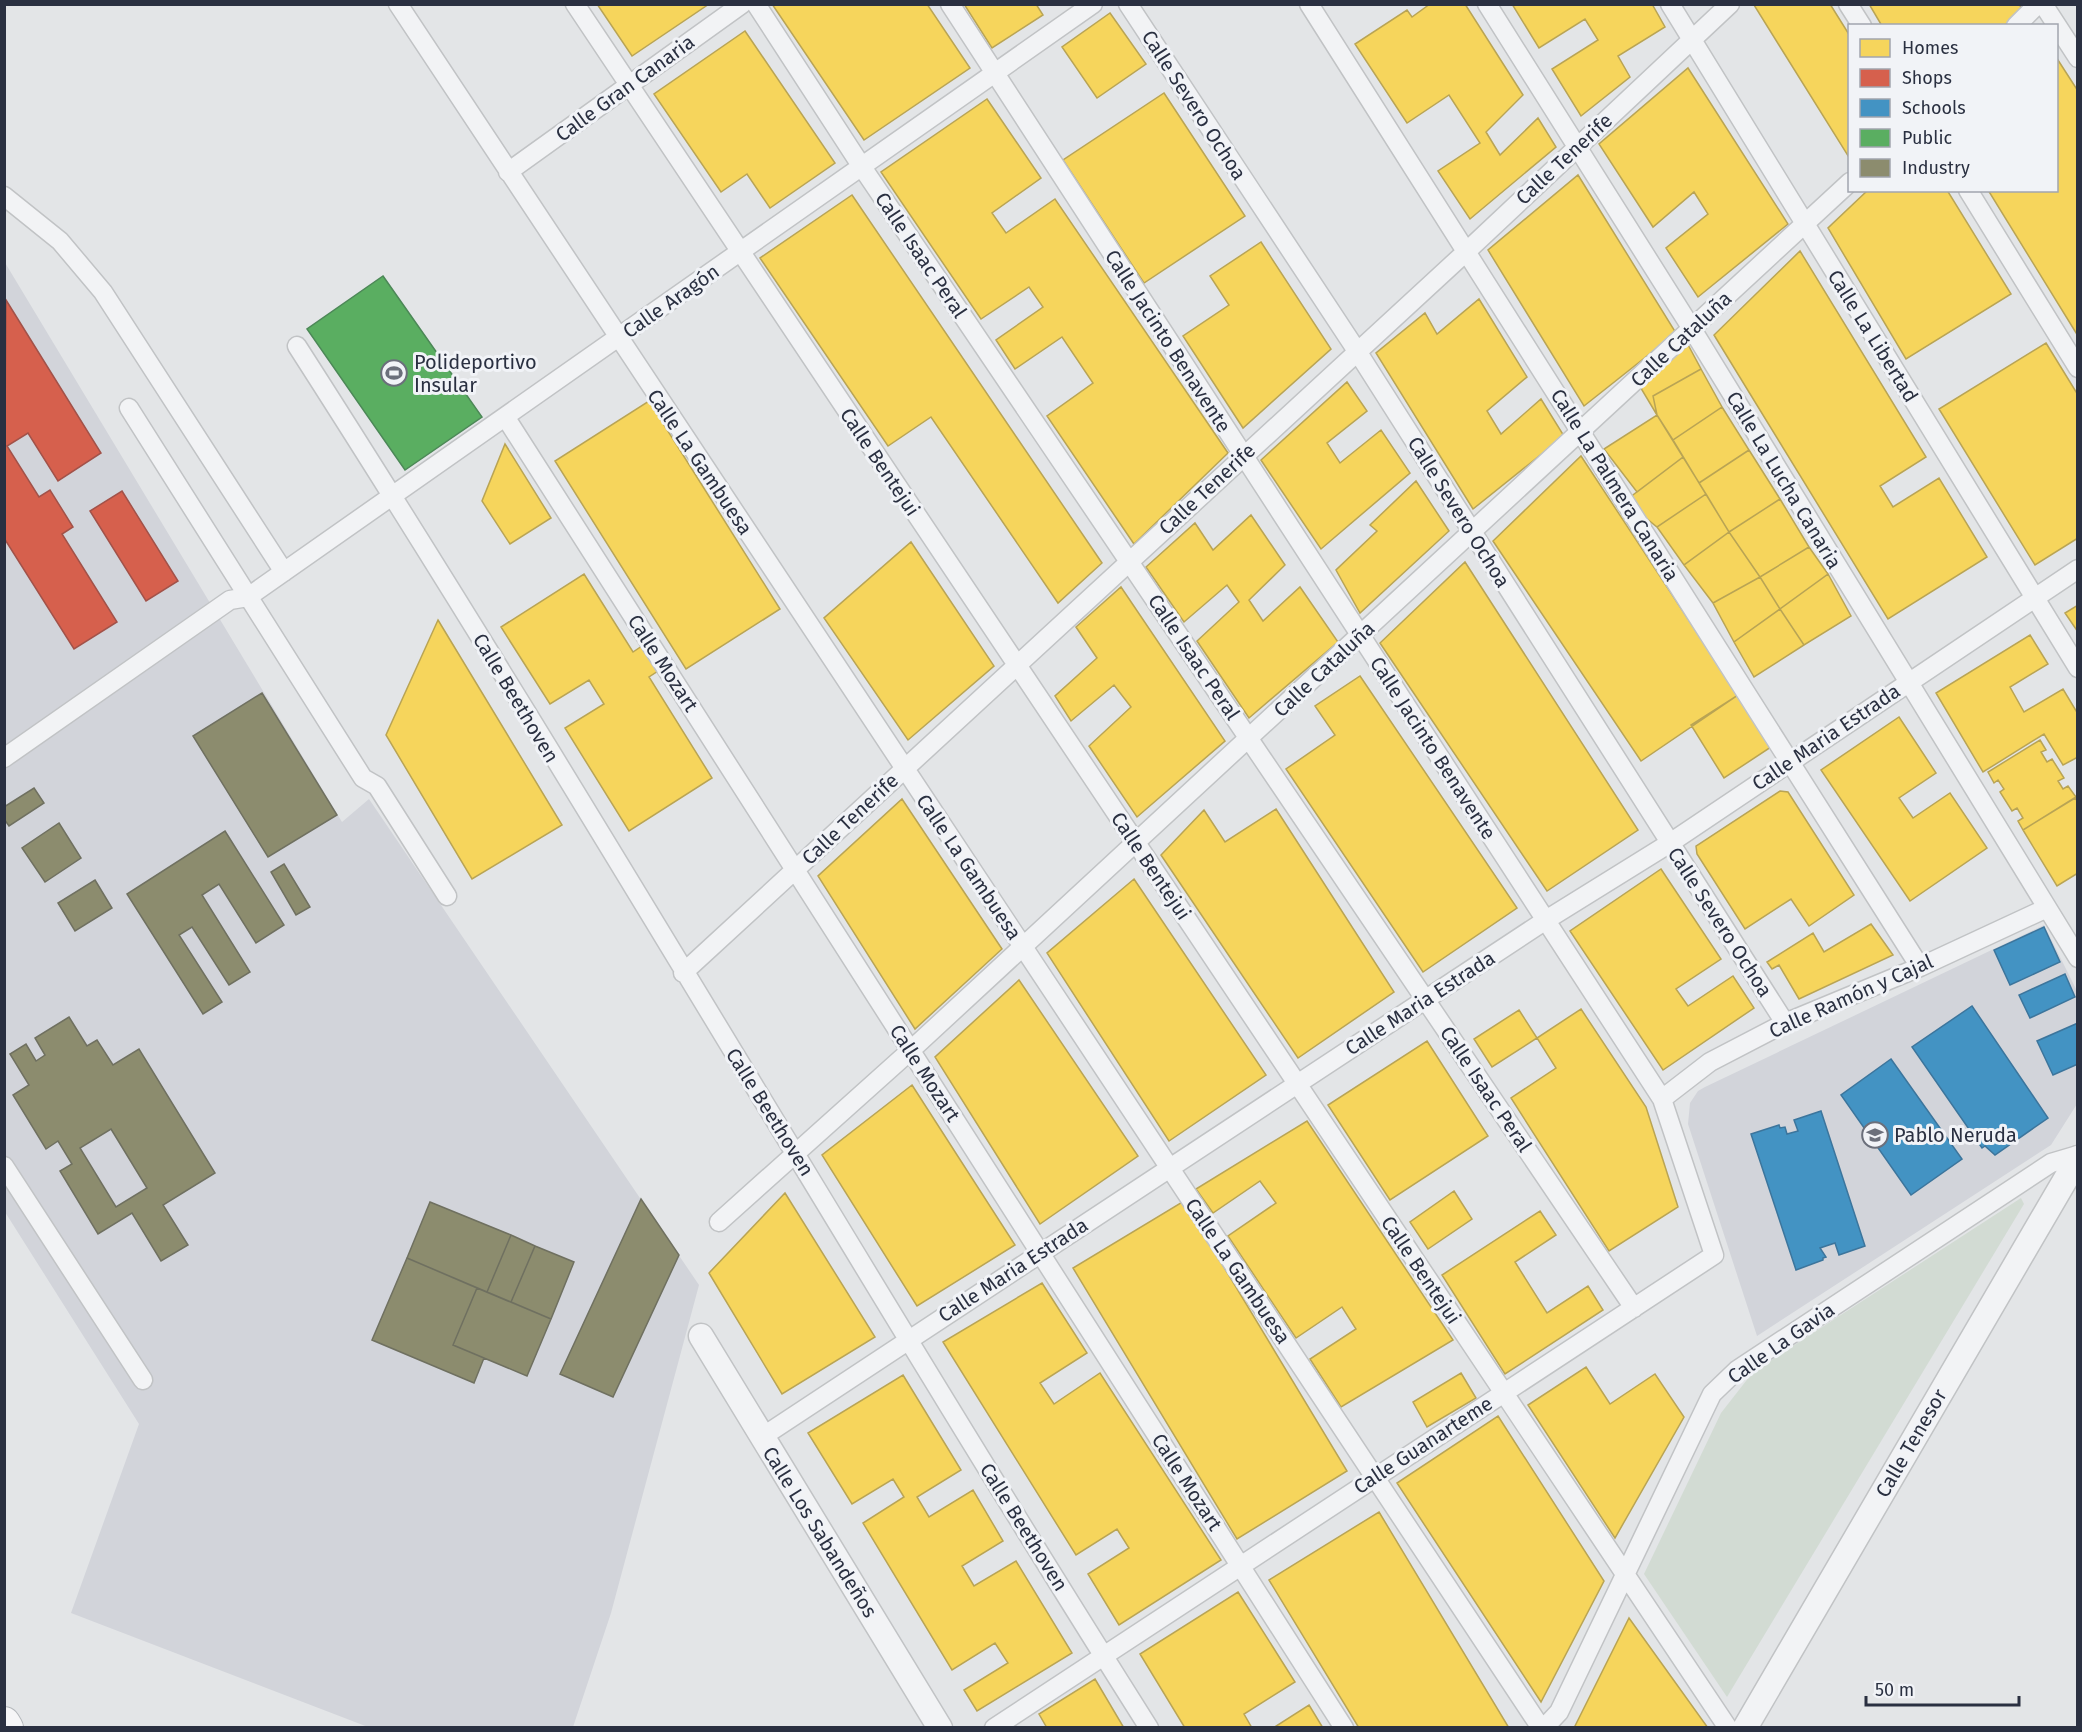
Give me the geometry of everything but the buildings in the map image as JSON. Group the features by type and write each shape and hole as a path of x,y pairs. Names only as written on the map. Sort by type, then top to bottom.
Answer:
{"highway":[{"path":"4,1723 7,1728"}],"street":[{"name":"Calle La Gambuesa","path":"398,4 1022,948 1543,1728"},
{"name":"Calle Bentejui","path":"575,4 1728,1728"},
{"name":"Calle Gran Canaria","path":"508,172 742,4"},
{"name":"Calle Isaac Peral","path":"756,4 862,167 1634,1308"},
{"name":"Calle Jacinto Benavente","path":"950,4 1662,1098"},
{"name":"Calle Aragón","path":"4,758 230,600 248,597 1093,4"},
{"name":"Calle Severo Ochoa","path":"1128,4 1357,351 1785,1023"},
{"name":"Calle La Palmera Canaria","path":"1309,4 1920,967"},
{"name":"Calle La Lucha Canaria","path":"1487,4 1575,147 1692,329 2078,958"},
{"name":"Calle La Libertad","path":"1670,4 2078,668"},
{"name":"Calle Tenerife","path":"683,973 1467,251 1575,147 1730,4"},
{"path":"1848,4 1861,24"},
{"path":"2018,24 2038,4"},
{"path":"2043,4 2056,24"},
{"path":"2058,27 2078,58"},
{"name":"Calle Cataluña","path":"719,1222 911,1050 1848,185"},
{"path":"1969,192 2078,368"},
{"path":"4,196 60,241 103,292 284,572"},
{"path":"297,346 393,495"},
{"path":"129,408 363,778 377,786 447,896"},
{"name":"Calle Mozart","path":"506,418 1344,1728"},
{"name":"Calle Beethoven","path":"393,495 683,973 1149,1728"},
{"name":"Calle Maria Estrada","path":"762,1437 1425,999 1670,843 1907,681 2078,569"},
{"name":"Calle Ramón y Cajal","path":"1662,1098 1710,1062 1785,1023 1920,967 2047,908"},
{"name":"Calle Guanarteme","path":"994,1728 1374,1476 1714,1255 1662,1098"},
{"name":"Calle La Gavia","path":"1543,1728 1559,1712 1712,1394 1737,1370 2051,1163 2078,1157"},
{"name":"Calle Tenesor","path":"1745,1728 2078,1157"},
{"path":"4,1166 142,1380"},
{"name":"Calle Los Sabandeños","path":"701,1336 940,1728"}],"shaded area":[{"path":"4,261 342,822 369,799 699,1285 611,1613 573,1727 368,1727 71,1613 139,1424 5,1212"},
{"name":"Pablo Neruda","path":"2044,925 2077,991 2077,1104 2051,1145 1757,1336 1688,1124 1690,1103 1698,1091"},
{"path":"2021,1198 2024,1204 1727,1697 1644,1574 1721,1413 1753,1372"}],"place":[{"name":"Polideportivo Insular","path":"394,373"},
{"name":"Pablo Neruda","path":"1875,1135"}]}
